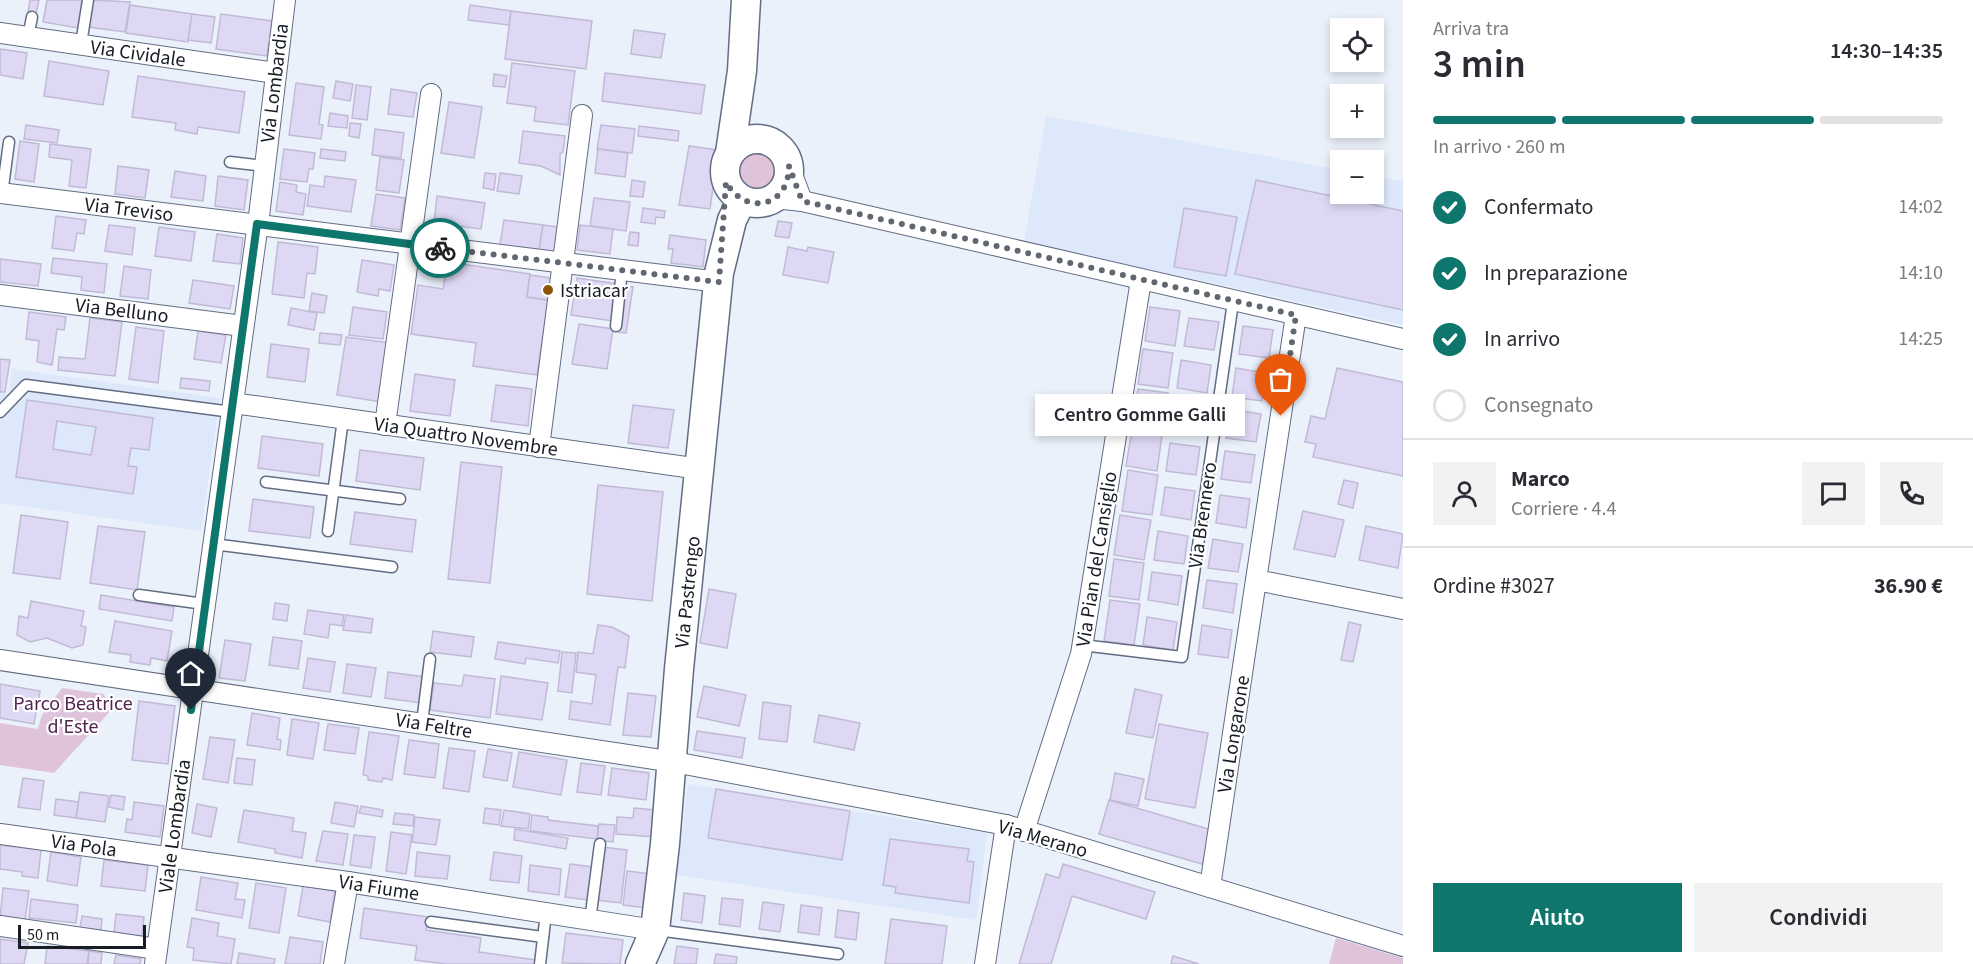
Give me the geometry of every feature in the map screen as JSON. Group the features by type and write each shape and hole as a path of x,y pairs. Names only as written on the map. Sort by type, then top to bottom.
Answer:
{"street":[{"name":"Via Lombardia","path":"257,224 285,0"},
{"path":"746,0 742,72 730,153 724,171 734,191 754,204 788,200 1403,339"},
{"name":"Via Cividale","path":"0,33 276,74"},
{"path":"742,72 747,84 749,112 756,129 781,149 789,166 789,178 783,190 788,200"},
{"path":"385,425 412,244 431,94"},
{"path":"540,447 582,116"},
{"path":"730,153 738,144 752,139 771,141"},
{"name":"Via Pastrengo","path":"640,964 655,930 674,762 679,669 721,269 734,191"},
{"name":"Via Treviso","path":"1,194 622,270 721,269"},
{"name":"Viale Lombardia","path":"156,956 257,224"},
{"name":"Via Pian del Cansiglio","path":"985,964 1015,828 1056,738 1082,645 1141,280"},
{"name":"Via Belluno","path":"0,295 243,326"},
{"name":"Via Longarone","path":"1210,887 1296,315"},
{"name":"Via Quattro Novembre","path":"232,408 343,419 700,469"},
{"path":"1256,580 1403,609"},
{"name":"Via Feltre","path":"0,660 674,762"},
{"name":"Via Merano","path":"674,762 1015,828 1403,946"},
{"name":"Via Pola","path":"0,834 169,856"},
{"name":"Via Fiume","path":"169,856 655,930"},
{"path":"334,964 348,882"},
{"path":"0,926 156,956"}],"lane":[{"path":"81,44 88,0"},
{"path":"28,37 32,17"},
{"path":"1,194 9,142"},
{"name":"Via Lombardia","path":"230,162 264,166"},
{"path":"616,326 622,270"},
{"name":"Via Brennero","path":"1082,645 1182,657 1233,302"},
{"path":"0,412 26,385 232,408"},
{"path":"328,531 343,419"},
{"path":"266,482 400,500"},
{"path":"213,544 392,567"},
{"path":"139,595 204,604"},
{"path":"422,723 430,659"},
{"path":"590,921 600,844"},
{"path":"540,964 546,913"},
{"path":"431,922 543,937"},
{"path":"655,930 838,954"}],"shaded area":[{"path":"1046,116 1330,168 1330,204 1384,204 1384,178 1403,181 1403,325 1024,242"},
{"path":"12,369 220,398 201,531 0,503 0,393 9,394"},
{"path":"688,784 987,833 976,920 677,875"}],"green space":[{"path":"758,151 766,152 773,157 778,164 778,180 773,187 766,192 758,193 750,192 743,187 738,180 737,172 738,164 743,157 750,152"},
{"name":"Parco Beatrice d'Este","path":"62,688 103,694 114,707 54,773 0,765 0,723 38,729 42,715"},
{"path":"1336,938 1403,958 1403,964 1329,964"}],"building":[{"path":"30,0 39,0 36,14 28,12"},
{"path":"47,0 83,0 78,28 43,22"},
{"path":"92,0 130,2 125,32 88,27"},
{"path":"130,5 192,14 188,42 126,33"},
{"path":"470,5 511,11 509,25 468,20"},
{"path":"511,11 592,21 586,69 505,59"},
{"path":"192,14 215,17 211,43 188,40"},
{"path":"221,14 272,21 267,56 216,49"},
{"path":"634,30 665,34 661,58 631,54"},
{"path":"0,49 27,53 23,79 0,75"},
{"path":"49,61 109,71 103,105 44,96"},
{"path":"512,63 575,71 568,125 534,121 536,107 507,103"},
{"path":"605,73 705,85 701,114 602,101"},
{"path":"494,74 507,76 505,87 493,86"},
{"path":"138,76 245,92 239,133 198,127 197,134 175,130 176,123 132,117"},
{"path":"336,81 353,84 350,101 333,98"},
{"path":"296,83 324,87 319,124 323,125 321,139 289,135"},
{"path":"356,85 371,87 367,120 352,118"},
{"path":"391,89 417,93 413,117 388,114"},
{"path":"449,102 482,107 474,158 441,153"},
{"path":"330,113 348,116 347,128 328,126"},
{"path":"350,123 361,124 359,138 349,136"},
{"path":"26,125 59,130 57,143 24,139"},
{"path":"601,125 635,129 632,153 597,149"},
{"path":"639,126 679,131 678,141 638,136"},
{"path":"375,129 404,133 401,158 372,155"},
{"path":"523,131 565,136 563,152 560,154 560,175 541,166 519,163"},
{"path":"20,141 39,144 34,182 15,179"},
{"path":"50,144 91,149 86,188 69,186 72,160 49,157"},
{"path":"689,146 718,150 710,209 679,205"},
{"path":"284,149 315,153 313,169 309,169 307,182 280,179"},
{"path":"321,149 346,152 345,161 320,158"},
{"path":"598,149 628,153 625,177 595,173"},
{"path":"380,157 404,160 399,193 376,190"},
{"path":"118,166 149,170 145,198 115,194"},
{"path":"175,171 206,176 203,201 171,197"},
{"path":"485,173 496,174 494,190 483,188"},
{"path":"500,173 522,176 519,194 497,191"},
{"path":"218,176 248,180 244,210 215,206"},
{"path":"325,176 356,180 351,212 307,206 310,185 324,187"},
{"path":"632,180 645,182 643,197 630,196"},
{"path":"1256,180 1330,196 1330,204 1370,204 1403,211 1403,310 1235,274"},
{"path":"280,182 297,185 296,192 306,194 303,215 276,211"},
{"path":"376,194 405,198 400,230 371,226"},
{"path":"437,196 485,203 481,229 434,223"},
{"path":"594,198 630,202 626,231 590,226"},
{"path":"643,208 665,211 664,218 656,217 655,224 641,222"},
{"path":"1184,208 1237,217 1226,276 1174,267"},
{"path":"56,216 86,220 84,234 77,233 74,251 52,248"},
{"path":"504,220 543,225 539,250 500,245"},
{"path":"778,221 792,223 789,238 775,236"},
{"path":"109,225 135,228 132,255 105,251"},
{"path":"543,225 558,227 555,252 539,250"},
{"path":"580,225 613,229 610,254 577,250"},
{"path":"159,227 195,232 191,261 155,256"},
{"path":"630,232 639,233 638,246 628,245"},
{"path":"217,234 243,238 240,264 213,261"},
{"path":"670,235 706,240 703,267 671,263 673,249 668,249"},
{"path":"278,242 318,247 315,274 307,273 304,298 272,294"},
{"path":"788,247 807,251 808,247 834,252 828,283 783,275"},
{"path":"53,258 107,264 104,293 81,290 82,277 51,273"},
{"path":"0,259 41,264 38,286 0,282"},
{"path":"362,260 394,265 390,291 379,289 378,296 357,292"},
{"path":"447,262 530,274 527,297 548,300 537,375 473,366 476,343 411,334 418,285 443,289"},
{"path":"124,266 151,270 148,299 120,296"},
{"path":"530,275 551,278 548,300 527,297"},
{"path":"577,278 618,284 613,321 571,315"},
{"path":"193,280 234,286 230,309 189,303"},
{"path":"625,286 633,287 626,333 618,332"},
{"path":"312,293 327,296 324,313 309,311"},
{"path":"353,307 387,312 383,339 349,335"},
{"path":"1150,307 1180,311 1175,346 1145,341"},
{"path":"291,308 317,313 314,330 288,325"},
{"path":"29,312 66,317 64,330 57,329 52,365 37,362 39,341 26,339"},
{"path":"90,318 122,322 115,376 58,370 59,357 85,359"},
{"path":"1189,318 1219,322 1214,350 1184,346"},
{"path":"579,324 613,329 607,369 572,364"},
{"path":"1243,326 1273,330 1269,358 1239,354"},
{"path":"136,327 164,331 158,383 129,379"},
{"path":"198,331 226,335 221,363 194,359"},
{"path":"320,333 342,335 340,345 319,343"},
{"path":"346,337 390,343 381,402 337,395"},
{"path":"271,344 309,349 305,382 267,377"},
{"path":"1143,349 1173,353 1168,388 1138,384"},
{"path":"0,359 10,360 5,392 0,392"},
{"path":"1181,360 1211,365 1207,393 1177,388"},
{"path":"1236,368 1266,373 1262,401 1232,397"},
{"path":"1337,368 1403,382 1403,476 1313,457 1316,444 1305,442 1311,416 1325,419"},
{"path":"415,374 455,380 450,416 410,411"},
{"path":"181,378 210,381 209,391 180,388"},
{"path":"496,385 532,389 528,426 491,421"},
{"path":"1138,389 1168,393 1162,429 1132,425"},
{"path":"27,400 153,418 149,450 131,448 128,466 137,467 133,494 16,477","holes":["57,421 96,427 91,455 53,449"]},
{"path":"1176,401 1206,406 1202,434 1172,429"},
{"path":"633,405 674,410 668,448 628,443"},
{"path":"1231,409 1261,414 1256,442 1226,438"},
{"path":"1132,430 1162,435 1157,471 1126,466"},
{"path":"262,436 323,444 319,476 258,468"},
{"path":"1170,443 1200,447 1196,475 1166,471"},
{"path":"360,450 424,458 420,490 356,481"},
{"path":"1225,451 1255,455 1251,483 1221,479"},
{"path":"461,462 502,467 490,583 448,579"},
{"path":"1128,470 1158,475 1152,515 1122,511"},
{"path":"1344,480 1358,483 1353,508 1338,504"},
{"path":"598,485 663,492 652,601 587,594"},
{"path":"1165,487 1195,491 1191,520 1161,515"},
{"path":"1220,495 1250,499 1246,528 1216,523"},
{"path":"253,499 314,507 310,538 249,531"},
{"path":"1303,511 1344,520 1335,557 1294,549"},
{"path":"355,512 416,520 412,552 350,544"},
{"path":"21,515 68,522 60,579 13,573"},
{"path":"1120,515 1151,520 1144,560 1114,555"},
{"path":"98,526 145,532 137,590 90,583"},
{"path":"1366,526 1403,534 1398,568 1359,560"},
{"path":"1158,531 1188,536 1184,564 1154,560"},
{"path":"1213,539 1243,544 1238,572 1208,568"},
{"path":"1114,559 1144,563 1139,600 1109,596"},
{"path":"1152,572 1182,576 1178,605 1148,600"},
{"path":"1207,580 1237,584 1233,613 1203,608"},
{"path":"709,589 736,594 727,648 700,643"},
{"path":"101,595 174,607 172,621 99,609"},
{"path":"1110,600 1140,604 1134,645 1104,641"},
{"path":"31,601 84,611 81,626 86,627 83,645 72,648 47,638 30,642 17,635 19,616 28,618"},
{"path":"275,603 289,605 287,621 273,619"},
{"path":"308,610 344,615 342,626 330,624 328,638 304,634"},
{"path":"346,615 373,619 371,633 343,630"},
{"path":"1147,617 1177,622 1173,650 1143,645"},
{"path":"115,621 172,631 167,661 151,658 150,665 130,662 131,655 109,652"},
{"path":"1349,622 1361,625 1353,662 1341,660"},
{"path":"598,625 612,627 629,636 625,668 618,667 610,725 569,719 571,701 592,704 596,675 576,672 578,652 593,654"},
{"path":"1202,625 1232,630 1228,658 1198,654"},
{"path":"433,631 474,637 471,657 430,652"},
{"path":"273,637 302,641 298,669 269,665"},
{"path":"225,640 251,644 245,681 219,678"},
{"path":"498,642 560,651 558,663 526,658 525,664 495,659"},
{"path":"562,652 576,653 572,693 558,691"},
{"path":"308,658 335,662 330,692 303,688"},
{"path":"347,664 376,668 371,697 343,693"},
{"path":"388,672 425,677 421,703 385,698"},
{"path":"464,675 495,679 490,718 430,710 434,683 462,686"},
{"path":"501,676 548,683 542,720 496,714"},
{"path":"0,684 40,691 34,724 0,718"},
{"path":"704,686 746,695 739,726 697,717"},
{"path":"1135,689 1162,695 1153,738 1126,733"},
{"path":"628,693 656,696 651,737 623,735"},
{"path":"139,701 175,706 168,764 132,760"},
{"path":"763,702 791,706 787,742 759,739"},
{"path":"252,713 280,718 277,739 281,740 280,750 247,745"},
{"path":"819,715 860,723 854,750 814,742"},
{"path":"292,719 319,723 313,759 287,755"},
{"path":"328,724 359,728 355,754 324,750"},
{"path":"1159,724 1208,733 1195,808 1145,799"},
{"path":"697,731 745,738 742,758 694,750"},
{"path":"369,732 399,736 392,780 383,778 382,782 368,780 368,776 363,775"},
{"path":"210,737 235,740 228,783 203,779"},
{"path":"409,740 439,744 435,778 404,774"},
{"path":"449,748 475,751 469,792 443,788"},
{"path":"488,749 512,753 507,781 483,777"},
{"path":"519,752 567,760 561,795 513,787"},
{"path":"237,758 255,760 252,785 234,783"},
{"path":"581,763 605,766 601,795 577,792"},
{"path":"612,768 649,773 646,800 608,795"},
{"path":"1115,773 1144,779 1138,806 1110,800"},
{"path":"23,778 44,781 40,810 18,807"},
{"path":"716,789 850,811 842,860 708,838"},
{"path":"80,792 109,796 105,822 76,818"},
{"path":"111,795 125,797 123,810 109,807"},
{"path":"56,799 78,802 76,818 54,815"},
{"path":"1109,800 1212,830 1202,864 1099,834"},
{"path":"134,802 164,806 160,837 125,832 127,819 132,820"},
{"path":"335,802 358,806 354,827 331,823"},
{"path":"197,804 217,808 211,837 192,833"},
{"path":"361,806 383,810 382,817 359,813"},
{"path":"485,808 501,810 499,825 483,823"},
{"path":"634,808 656,810 655,837 616,834 617,817 633,818"},
{"path":"244,810 294,818 292,831 306,833 302,858 275,853 275,849 238,842"},
{"path":"504,810 530,814 528,829 501,826"},
{"path":"395,813 414,815 413,826 393,824"},
{"path":"532,815 548,817 548,820 598,826 597,839 530,831"},
{"path":"415,817 440,820 436,845 412,842"},
{"path":"599,824 615,825 613,842 597,840"},
{"path":"515,829 568,838 566,849 514,840"},
{"path":"323,831 348,834 343,865 316,861"},
{"path":"391,832 412,835 406,874 386,871"},
{"path":"354,835 375,837 371,868 350,865"},
{"path":"890,839 969,849 967,861 974,862 969,903 895,893 896,887 883,885"},
{"path":"0,845 41,850 38,878 22,876 22,872 0,869"},
{"path":"602,847 627,850 621,903 596,900"},
{"path":"51,852 81,857 77,886 47,881"},
{"path":"417,852 450,856 447,879 415,876"},
{"path":"494,852 522,856 519,883 490,880"},
{"path":"104,860 148,865 145,891 101,886"},
{"path":"570,864 593,867 588,900 565,897"},
{"path":"1063,864 1155,892 1146,919 1072,896 1051,964 1019,964 1046,874 1059,878"},
{"path":"530,865 561,869 559,895 528,891"},
{"path":"627,871 650,874 646,908 623,905"},
{"path":"201,877 238,883 235,899 245,900 242,918 196,910"},
{"path":"256,883 286,888 279,933 249,928"},
{"path":"303,886 335,891 330,922 298,916"},
{"path":"3,888 29,891 25,921 0,918"},
{"path":"684,893 705,896 702,923 681,920"},
{"path":"722,898 743,900 740,927 719,924"},
{"path":"31,899 78,905 76,923 29,918"},
{"path":"763,902 784,905 780,932 759,929"},
{"path":"801,905 822,908 819,935 798,932"},
{"path":"364,908 428,917 426,930 481,938 479,952 536,960 535,964 446,964 415,960 417,946 360,938"},
{"path":"838,910 859,913 856,940 835,937"},
{"path":"116,914 144,917 142,936 114,933"},
{"path":"82,916 102,919 101,930 80,928"},
{"path":"192,918 219,923 217,936 235,939 231,964 193,960 194,948 187,947"},
{"path":"891,919 947,926 942,964 885,964"},
{"path":"566,933 623,940 620,964 562,963"},
{"path":"290,937 323,942 320,964 285,964"},
{"path":"0,939 28,943 24,964 0,964"},
{"path":"47,946 89,951 87,964 45,964"},
{"path":"677,946 698,949 696,964 674,964"},
{"path":"89,951 102,953 101,964 88,964"},
{"path":"239,953 275,959 274,964 237,964"},
{"path":"716,954 737,957 736,964 714,964"},
{"path":"116,955 141,959 140,964 114,964"},
{"path":"1173,956 1199,964 1171,964"}],"way so far":[{"path":"440,248 719,282 723,256 726,182 732,192 742,200 754,204 766,203 783,190 789,178 789,166 802,201 1296,315 1281,416"}],"place":[{"name":"Istriacar","path":"548,290"},
{"name":"Centro Gomme Galli","path":"1281,416"}],"route":[{"path":"191,710 257,224 440,248"}]}
